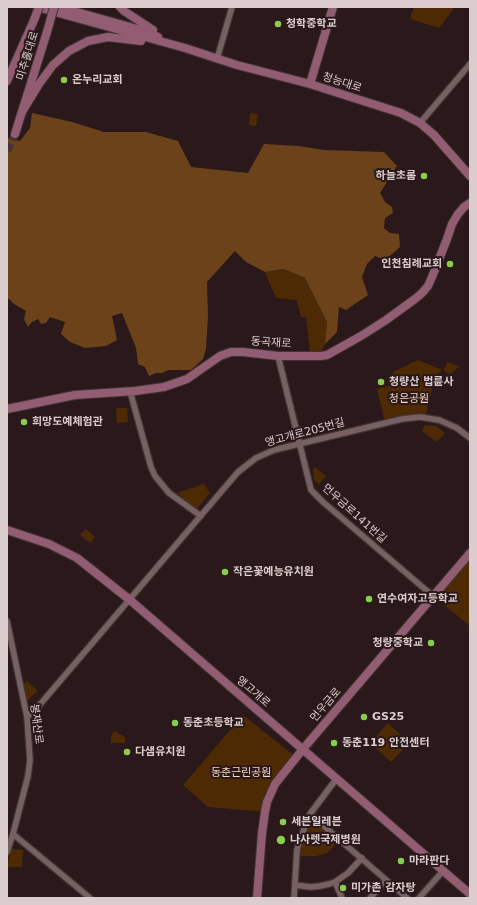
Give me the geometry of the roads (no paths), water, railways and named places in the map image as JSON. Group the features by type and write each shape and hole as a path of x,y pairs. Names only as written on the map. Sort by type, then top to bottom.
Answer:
{"main road":[{"name":"미추홀대로","path":"7,81 34,20 38,7"},
{"path":"38,7 185,48"},
{"name":"미추홀대로","path":"15,134 54,7"},
{"path":"58,7 141,30 185,48"},
{"path":"120,7 147,27 185,48"},
{"path":"310,84 333,7"},
{"path":"22,112 53,65 69,51 88,41 108,37 159,43 185,48"},
{"name":"청능대로","path":"185,48 217,59 310,84 401,113 420,123 434,135 470,176"},
{"name":"동곡재로","path":"7,409 76,395 164,387 187,379 220,356 231,352 278,356 327,355 386,320 422,293 428,286 452,224 458,214 470,202"},
{"name":"앵고개로","path":"7,530 49,544 77,558 130,600 470,894"},
{"name":"먼우금로","path":"257,898 262,833 267,802 275,784 302,749 470,553"}],"street":[{"path":"217,59 232,7"},
{"path":"420,123 470,64"},
{"name":"먼우금로141번길","path":"278,356 312,490 316,496 433,596"},
{"path":"130,391 151,467 155,476 169,493 201,516"},
{"name":"앵고개로205번길","path":"27,717 38,708 238,472 256,458 274,450 402,419 420,417 439,420 457,428 470,438"},
{"name":"봉재산로","path":"7,621 27,717 30,760 28,776 7,852"},
{"path":"294,898 296,850 304,827 310,814 337,778"},
{"path":"310,814 407,898"},
{"path":"13,834 90,898"},
{"path":"295,885 320,886 335,882 348,873 362,858"},
{"path":"419,898 443,871"},
{"path":"370,898 386,880"},
{"path":"335,882 342,898"}],"tunnel":[{"path":"7,151 15,134"}],"place":[{"name":"청학중학교","path":"278,24"},
{"name":"온누리교회","path":"64,80"},
{"name":"하늘초롬","path":"424,176"},
{"name":"인천침례교회","path":"450,264"},
{"name":"청량산 법륜사","path":"381,382"},
{"name":"희망도예체험관","path":"24,422"},
{"name":"작은꽃예능유치원","path":"225,572"},
{"name":"연수여자고등학교","path":"369,599"},
{"name":"청량중학교","path":"431,643"},
{"name":"GS25","path":"364,717"},
{"name":"동춘초등학교","path":"175,723"},
{"name":"동춘119 안전센터","path":"334,743"},
{"name":"다샘유치원","path":"127,752"},
{"name":"세븐일레븐","path":"283,822"},
{"name":"나사렛국제병원","path":"281,840"},
{"name":"마라판다","path":"401,861"},
{"name":"미가촌 감자탕","path":"343,888"}],"park label":[{"name":"청은공원","path":"409,399"},
{"name":"동춘근린공원","path":"241,773"}]}
